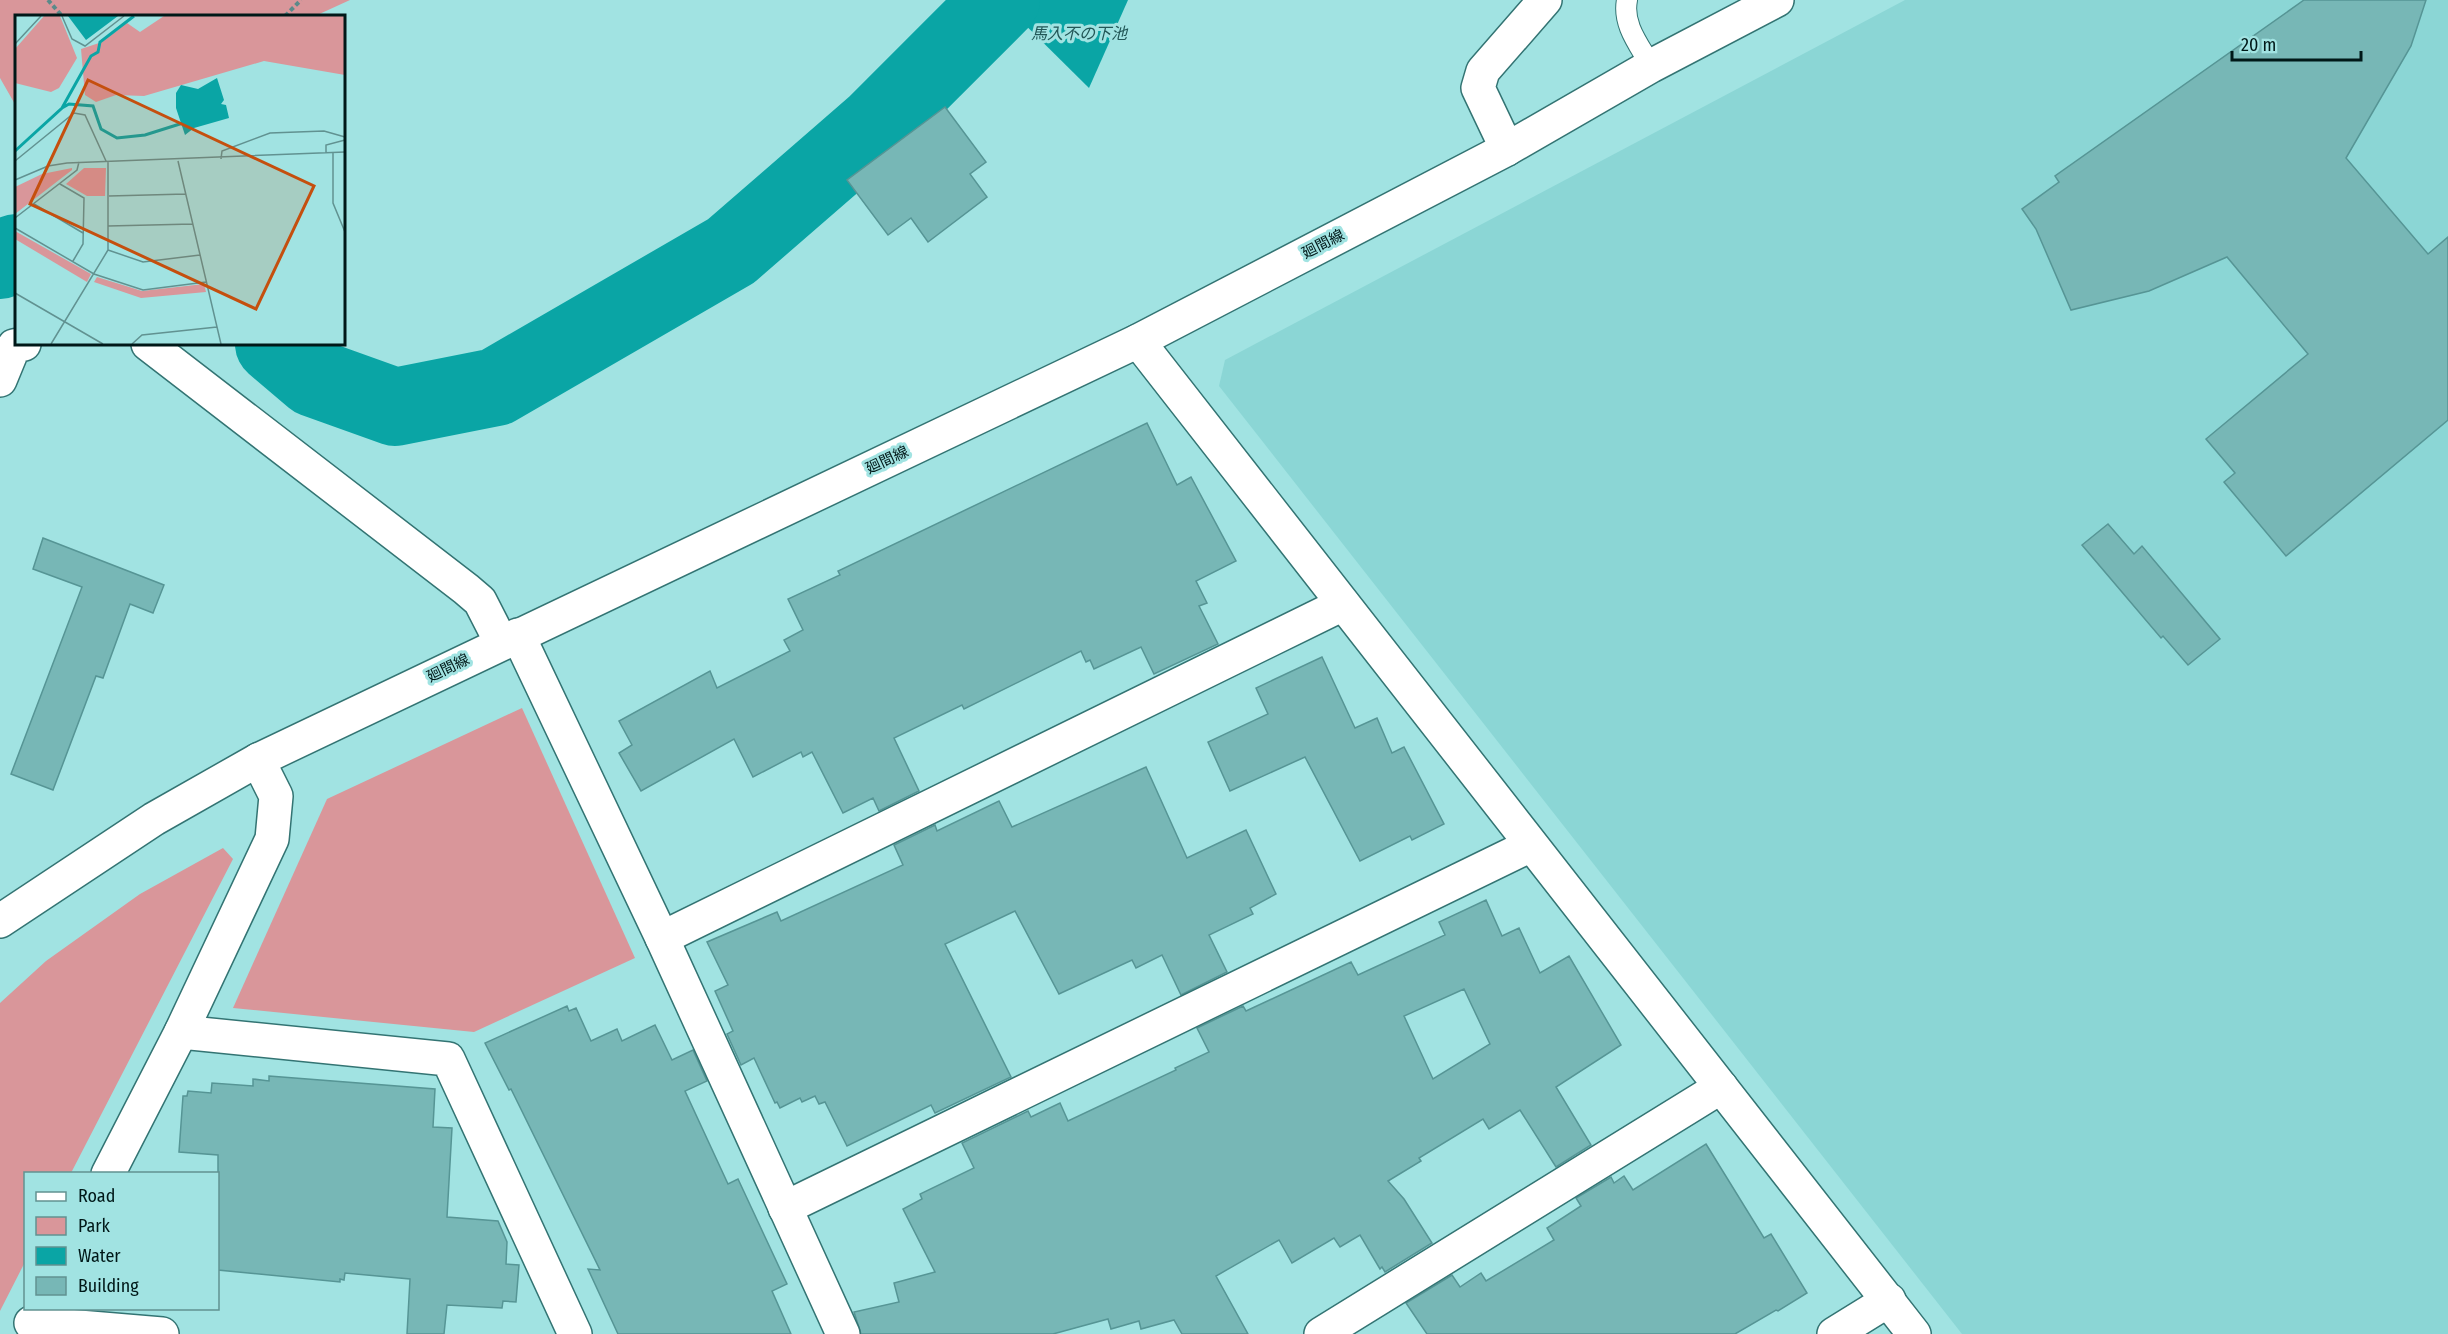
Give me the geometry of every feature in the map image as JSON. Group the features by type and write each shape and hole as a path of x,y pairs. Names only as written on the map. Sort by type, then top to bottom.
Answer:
{"street":[{"path":"1507,149 1478,88 1483,71 1545,0"},
{"name":"廻間線","path":"0,921 154,819 258,759 1138,341 1507,149 1651,66 1776,0"},
{"path":"1138,341 1914,1334"},
{"path":"0,380 14,346 19,345"},
{"path":"149,345 466,589 480,601 509,639 662,938 843,1334"},
{"path":"662,938 1343,604"},
{"path":"109,1172 181,1032 272,839 276,796 258,759"},
{"path":"785,1208 1531,845"},
{"path":"181,1032 448,1059 574,1334"},
{"path":"1321,1334 1721,1087"},
{"path":"1834,1334 1889,1300"},
{"path":"32,1322 162,1334"}],"lane":[{"path":"1628,0 1625,11 1628,26 1651,66"}],"path":[{"path":"48,0 61,15"},
{"path":"286,15 301,0"}],"shaded area":[{"path":"1905,0 2448,0 2448,1334 1962,1334 1219,386 1225,360"}],"green space":[{"path":"0,0 350,0 317,15 15,15 15,104 0,78"},
{"path":"522,708 635,958 474,1032 233,1008 327,799"},
{"path":"223,848 233,859 72,1172 24,1172 24,1264 0,1311 0,1003 46,961 140,894"}],"water":[{"name":"馬入不の下池","path":"1000,0 1128,0 1089,88"}],"building":[{"path":"2304,0 2426,0 2411,46 2346,158 2428,254 2448,237 2448,420 2286,556 2224,482 2235,473 2206,439 2308,354 2227,257 2149,291 2071,310 2036,229 2022,209 2059,182 2055,176"},
{"path":"945,107 986,162 970,174 987,197 928,242 911,218 888,235 847,180"},
{"path":"1147,423 1177,485 1191,477 1236,561 1196,581 1207,603 1199,606 1218,644 1154,674 1141,647 1094,669 1090,660 1086,662 1081,651 964,709 962,705 894,738 919,791 879,811 873,798 843,813 812,752 803,757 801,752 753,777 734,739 641,791 619,753 632,745 619,721 710,671 717,688 790,651 784,640 803,630 788,599 840,575 838,571"},
{"path":"2108,524 2134,554 2142,546 2220,639 2188,665 2163,636 2161,638 2082,545"},
{"path":"43,538 164,585 153,613 130,604 103,678 96,676 53,790 11,774 82,587 33,569"},
{"path":"1322,657 1355,728 1377,718 1392,753 1404,747 1444,824 1412,840 1410,836 1360,861 1305,757 1230,791 1208,742 1268,714 1256,688"},
{"path":"1146,767 1187,858 1246,830 1276,894 1250,908 1253,914 1209,935 1227,972 1181,995 1162,955 1136,968 1132,960 1059,994 1015,911 945,944 1011,1077 935,1113 931,1105 847,1146 825,1102 819,1104 815,1096 802,1102 800,1098 780,1108 777,1102 775,1103 754,1058 741,1065 727,1034 733,1031 715,991 728,985 707,942 777,912 781,921 903,865 894,845 935,825 937,831 999,801 1012,827"},
{"path":"1486,900 1502,936 1519,928 1540,973 1569,956 1621,1045 1556,1087 1591,1145 1556,1167 1520,1110 1489,1129 1483,1119 1419,1158 1421,1161 1388,1181 1404,1199 1432,1243 1385,1272 1382,1267 1380,1269 1360,1235 1340,1247 1334,1238 1292,1263 1279,1240 1216,1276 1248,1334 1182,1334 1174,1320 1141,1329 1139,1321 1111,1329 1108,1319 1053,1334 861,1334 854,1312 899,1302 894,1283 935,1272 903,1209 922,1199 920,1194 974,1168 962,1143 1028,1111 1031,1117 1060,1103 1068,1121 1209,1052 1197,1028 1243,1006 1246,1011 1351,962 1358,975 1445,935 1439,922","holes":["1464,989 1490,1044 1433,1079 1404,1016"]},
{"path":"567,1006 569,1011 576,1008 591,1041 617,1029 622,1041 655,1025 672,1060 693,1050 707,1081 685,1091 728,1184 738,1179 787,1284 772,1291 791,1334 618,1334 588,1269 600,1270 511,1089 509,1090 485,1043"},
{"path":"269,1076 435,1089 433,1127 452,1128 447,1217 498,1221 507,1242 506,1264 519,1265 516,1302 503,1301 502,1308 447,1305 444,1334 407,1334 410,1279 345,1273 344,1280 340,1279 340,1282 219,1270 218,1155 179,1152 183,1096 187,1096 188,1091 211,1093 212,1083 253,1086 253,1079 269,1081"},
{"path":"1706,1144 1764,1238 1771,1234 1807,1293 1735,1334 1427,1334 1406,1303 1452,1275 1460,1287 1481,1273 1486,1281 1554,1240 1547,1228 1581,1206 1576,1198 1611,1177 1614,1183 1624,1176 1633,1190"}],"waterway":[{"path":"275,345 314,378 395,407 496,387 731,251 875,126 1001,0"},
{"path":"0,260 15,253"}]}
